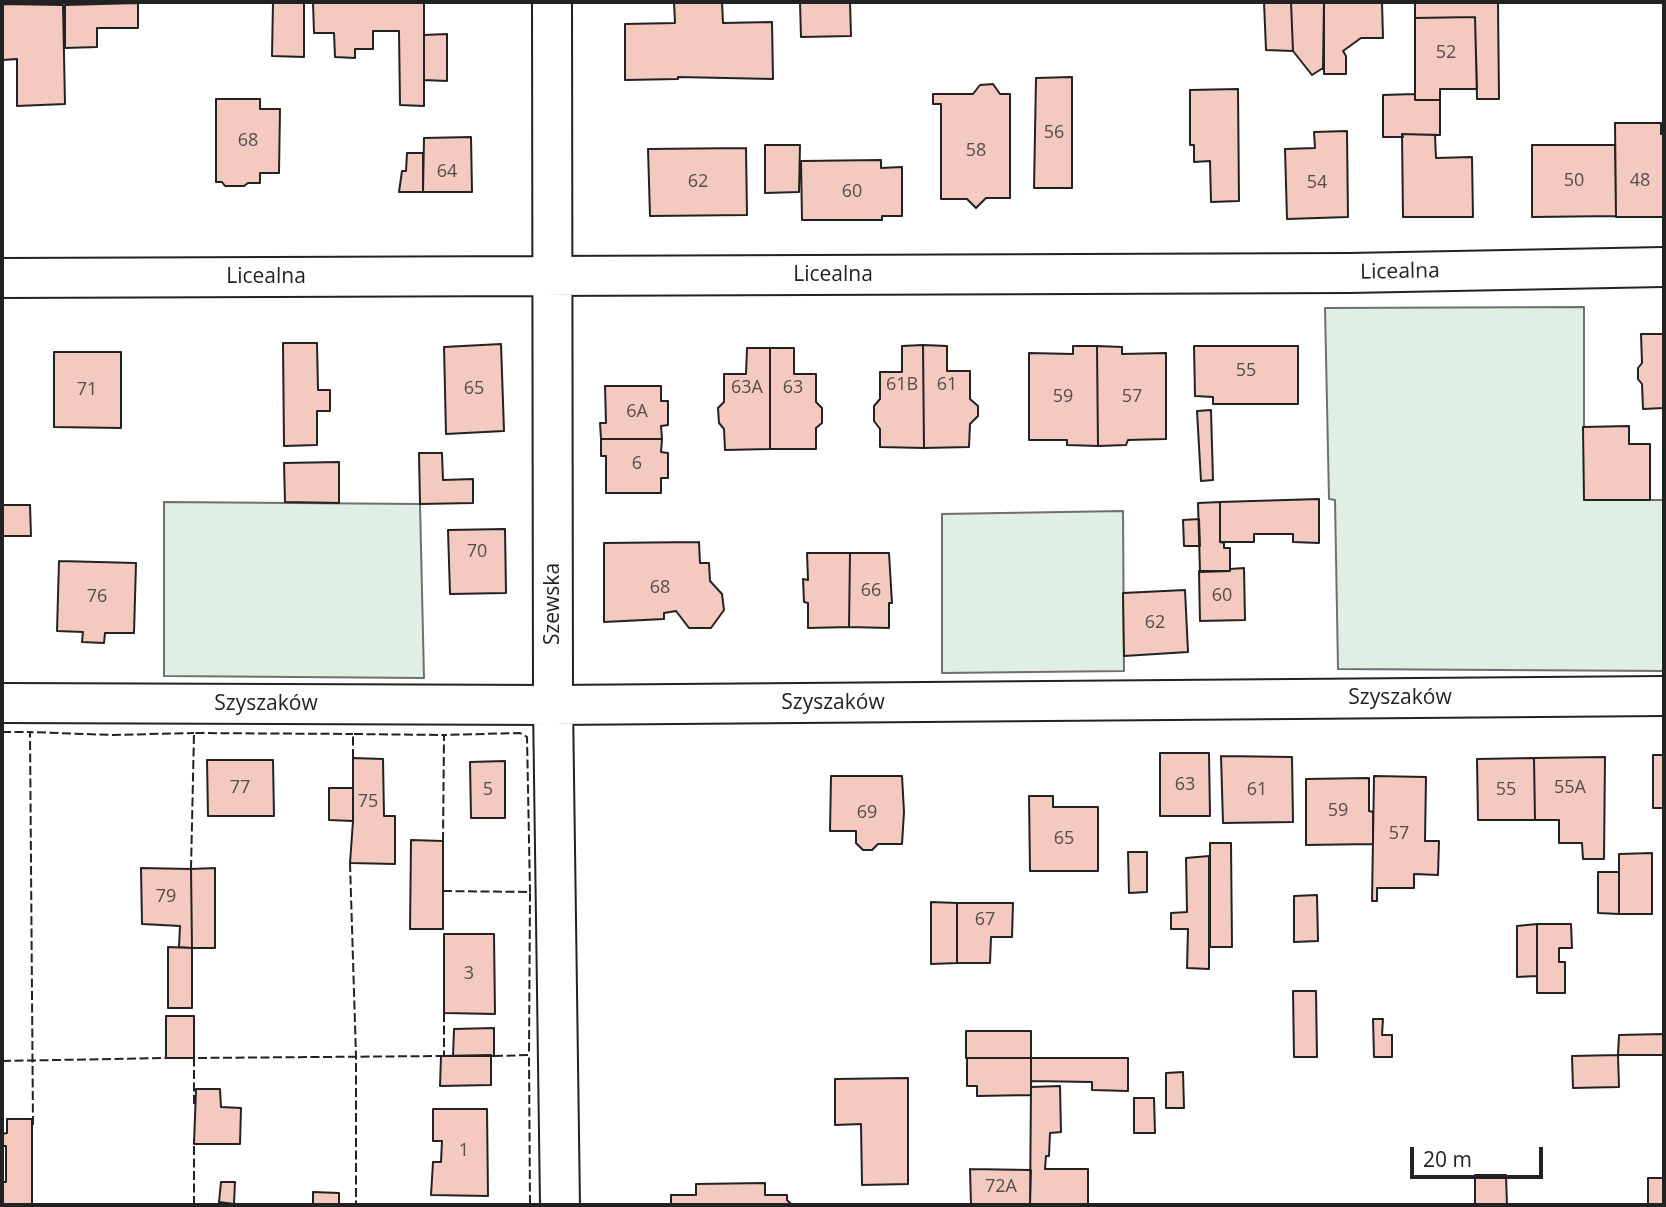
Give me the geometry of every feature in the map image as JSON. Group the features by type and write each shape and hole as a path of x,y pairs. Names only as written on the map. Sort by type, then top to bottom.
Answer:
{"street":[{"name":"Szewska","path":"552,2 554,705 560,1205"},
{"name":"Licealna","path":"2,278 1349,274 1664,267"},
{"name":"Szyszaków","path":"2,703 554,705 1664,696"}],"green space":[{"path":"1584,307 1584,500 1664,500 1664,671 1338,669 1335,500 1329,499 1325,308"},
{"path":"164,502 420,504 424,678 164,676"},
{"path":"1123,511 1124,671 942,673 942,514"}],"building":[{"path":"273,2 304,2 304,57 272,56"},
{"path":"313,2 424,2 424,106 400,105 399,31 373,31 373,49 355,49 355,58 335,57 334,33 314,33"},
{"path":"674,2 722,2 723,23 772,22 773,79 678,77 625,80 625,24 675,23"},
{"path":"800,2 850,2 851,36 801,37"},
{"path":"1264,2 1291,2 1293,51 1266,50"},
{"path":"1291,2 1324,2 1323,68 1312,75 1293,51"},
{"path":"1324,2 1382,2 1383,38 1361,38 1343,51 1346,56 1346,74 1324,74"},
{"path":"1415,2 1498,2 1499,99 1477,99 1475,17 1415,18"},
{"path":"138,3 138,28 97,28 97,47 65,48 65,5"},
{"path":"2,4 63,5 65,104 17,106 17,59 2,60"},
{"path":"1475,17 1477,89 1440,89 1440,100 1415,100 1415,18"},
{"path":"447,34 447,81 424,80 424,35"},
{"path":"1072,77 1072,188 1034,188 1036,78"},
{"path":"993,84 1000,94 1010,94 1010,198 986,198 976,208 967,199 941,199 941,104 933,104 933,94 973,94 980,85"},
{"path":"1238,89 1239,201 1211,202 1210,161 1194,162 1194,145 1190,145 1190,90"},
{"path":"1415,94 1415,100 1440,100 1440,135 1402,134 1403,137 1383,137 1383,95"},
{"path":"216,99 260,99 260,109 280,109 279,173 260,173 260,183 248,183 244,186 225,186 222,182 216,182"},
{"path":"1615,123 1661,123 1661,134 1664,134 1664,217 1616,217"},
{"path":"1347,131 1348,217 1287,219 1285,149 1315,148 1314,132"},
{"path":"1402,134 1435,135 1436,158 1472,157 1473,217 1403,217"},
{"path":"471,137 472,192 423,192 424,138"},
{"path":"765,145 800,145 799,192 765,193"},
{"path":"1532,145 1615,145 1616,216 1532,217"},
{"path":"746,148 747,215 650,216 648,149"},
{"path":"407,153 423,153 423,192 399,192 402,171 406,171"},
{"path":"881,160 881,168 902,167 902,216 882,216 882,220 802,220 801,161"},
{"path":"1641,334 1664,334 1664,408 1643,409 1642,384 1638,379 1638,368 1642,363"},
{"path":"283,343 317,343 318,390 330,390 330,411 317,411 317,445 284,446"},
{"path":"501,344 504,431 446,434 444,347"},
{"path":"923,345 947,346 947,371 970,371 970,399 978,406 978,416 970,424 969,447 924,448"},
{"path":"923,345 924,448 880,447 880,429 874,421 874,406 880,399 880,372 902,372 902,346"},
{"path":"1073,346 1097,346 1098,446 1067,445 1067,440 1029,440 1029,353 1073,354"},
{"path":"1097,346 1122,347 1122,354 1166,353 1166,439 1128,440 1126,445 1098,446"},
{"path":"1194,346 1298,346 1298,404 1213,404 1213,397 1195,396"},
{"path":"747,348 770,348 770,449 725,450 724,429 719,423 718,408 724,402 724,374 746,374"},
{"path":"770,348 794,348 794,374 816,374 816,402 822,408 822,423 816,428 816,449 770,449"},
{"path":"54,352 121,352 121,428 54,427"},
{"path":"605,386 661,386 661,401 668,401 668,425 661,426 662,439 601,439 600,423 606,423"},
{"path":"1211,410 1213,480 1201,481 1197,411"},
{"path":"1629,426 1629,444 1650,444 1650,500 1584,500 1583,427"},
{"path":"601,439 662,439 661,452 668,453 668,478 661,478 661,493 606,493 606,456 601,456"},
{"path":"419,453 442,453 443,480 473,479 473,503 420,504"},
{"path":"339,462 339,503 285,502 284,463"},
{"path":"1319,499 1319,543 1293,542 1293,534 1254,534 1254,542 1220,542 1220,502"},
{"path":"1220,502 1220,542 1224,543 1224,548 1230,548 1230,571 1200,572 1198,503"},
{"path":"2,505 30,505 31,536 2,536"},
{"path":"1199,519 1200,546 1184,546 1183,520"},
{"path":"505,529 506,593 450,594 448,530"},
{"path":"699,542 700,563 709,563 710,581 722,594 724,610 711,628 689,628 676,611 664,613 664,619 604,622 604,543"},
{"path":"807,553 850,553 849,627 808,628 808,603 804,602 803,579 808,580"},
{"path":"850,553 889,553 892,603 889,603 889,628 849,627"},
{"path":"59,561 136,563 134,633 105,633 104,643 82,642 83,632 57,631"},
{"path":"1244,568 1245,620 1200,621 1199,571"},
{"path":"1185,590 1188,652 1124,656 1123,593"},
{"path":"1160,753 1209,753 1210,816 1160,816"},
{"path":"1653,755 1664,755 1664,808 1653,808"},
{"path":"1221,756 1292,757 1293,822 1223,823"},
{"path":"1605,757 1604,859 1583,859 1582,843 1559,843 1559,820 1535,820 1534,758"},
{"path":"353,758 383,759 384,816 395,816 395,864 350,863"},
{"path":"1534,758 1535,820 1478,820 1477,759"},
{"path":"207,760 273,760 274,816 208,816"},
{"path":"505,761 505,818 471,818 470,762"},
{"path":"831,776 902,776 902,844 878,844 872,850 863,850 856,843 856,831 830,831"},
{"path":"1374,776 1426,777 1425,841 1439,841 1438,875 1414,874 1414,888 1377,888 1377,901 1372,901"},
{"path":"1369,778 1373,844 1306,845 1306,779"},
{"path":"329,788 353,788 353,821 329,820"},
{"path":"1029,796 1053,796 1053,807 1098,807 1098,871 1030,871"},
{"path":"411,840 443,841 443,929 410,929"},
{"path":"1210,843 1231,843 1232,947 1210,947"},
{"path":"1128,852 1147,852 1147,892 1129,893"},
{"path":"1652,853 1652,914 1619,914 1619,854"},
{"path":"1209,856 1209,969 1187,968 1188,929 1171,929 1171,913 1187,912 1186,858"},
{"path":"141,868 191,869 192,948 179,947 180,926 142,924"},
{"path":"215,868 215,948 192,948 191,869"},
{"path":"1598,872 1619,872 1619,914 1598,913"},
{"path":"1317,895 1318,941 1294,942 1294,896"},
{"path":"931,902 957,903 957,963 931,964"},
{"path":"957,903 1013,903 1012,937 991,937 990,963 957,963"},
{"path":"1537,924 1571,924 1572,948 1559,948 1559,962 1565,962 1565,993 1537,993"},
{"path":"1537,924 1537,976 1517,977 1517,926"},
{"path":"444,934 494,934 495,1014 444,1013"},
{"path":"168,947 192,948 192,1008 168,1008"},
{"path":"1293,991 1316,991 1317,1057 1294,1057"},
{"path":"166,1016 194,1016 194,1058 166,1058"},
{"path":"1373,1019 1383,1019 1382,1035 1392,1035 1392,1057 1374,1057"},
{"path":"494,1028 494,1056 453,1056 454,1029"},
{"path":"966,1031 1031,1031 1031,1058 966,1058"},
{"path":"1664,1034 1664,1055 1618,1055 1619,1035"},
{"path":"491,1055 491,1085 440,1086 441,1056"},
{"path":"1618,1055 1619,1087 1573,1088 1572,1056"},
{"path":"967,1058 1031,1058 1031,1095 977,1096 977,1086 967,1086"},
{"path":"1031,1058 1128,1058 1128,1091 1092,1090 1092,1082 1031,1081"},
{"path":"1183,1072 1184,1108 1166,1108 1166,1073"},
{"path":"908,1078 908,1184 862,1185 861,1124 835,1125 835,1079"},
{"path":"1060,1086 1061,1132 1050,1133 1049,1156 1046,1156 1045,1169 1088,1169 1088,1205 1030,1205 1031,1087"},
{"path":"196,1089 220,1089 221,1107 241,1108 240,1144 194,1144"},
{"path":"1134,1098 1154,1098 1155,1133 1134,1133"},
{"path":"433,1109 487,1109 488,1196 431,1195 433,1162 441,1162 442,1141 433,1141"},
{"path":"7,1119 32,1119 32,1205 2,1205 2,1182 6,1182 6,1146 2,1146 2,1134 7,1133"},
{"path":"970,1169 1031,1170 1030,1205 971,1205"},
{"path":"1475,1175 1506,1175 1507,1205 1475,1205"},
{"path":"1648,1178 1664,1178 1664,1205 1648,1205"},
{"path":"221,1182 235,1182 234,1204 219,1202"},
{"path":"765,1183 765,1195 787,1195 787,1200 792,1205 671,1205 671,1195 696,1195 696,1184"},
{"path":"313,1192 339,1193 339,1205 313,1205"}],"fence":[{"path":"2,732 30,732"},
{"path":"33,1125 30,732 112,735 194,733"},
{"path":"191,869 194,733 353,734"},
{"path":"443,841 444,735 520,733 527,737 530,892"},
{"path":"353,758 353,734 444,735"},
{"path":"350,863 356,1056 356,1205"},
{"path":"443,891 530,892 529,1055"},
{"path":"444,1013 444,1056"},
{"path":"494,1056 529,1055 530,1205"},
{"path":"194,1104 194,1058 441,1056"},
{"path":"2,1061 166,1058"},
{"path":"194,1139 194,1205"}]}
